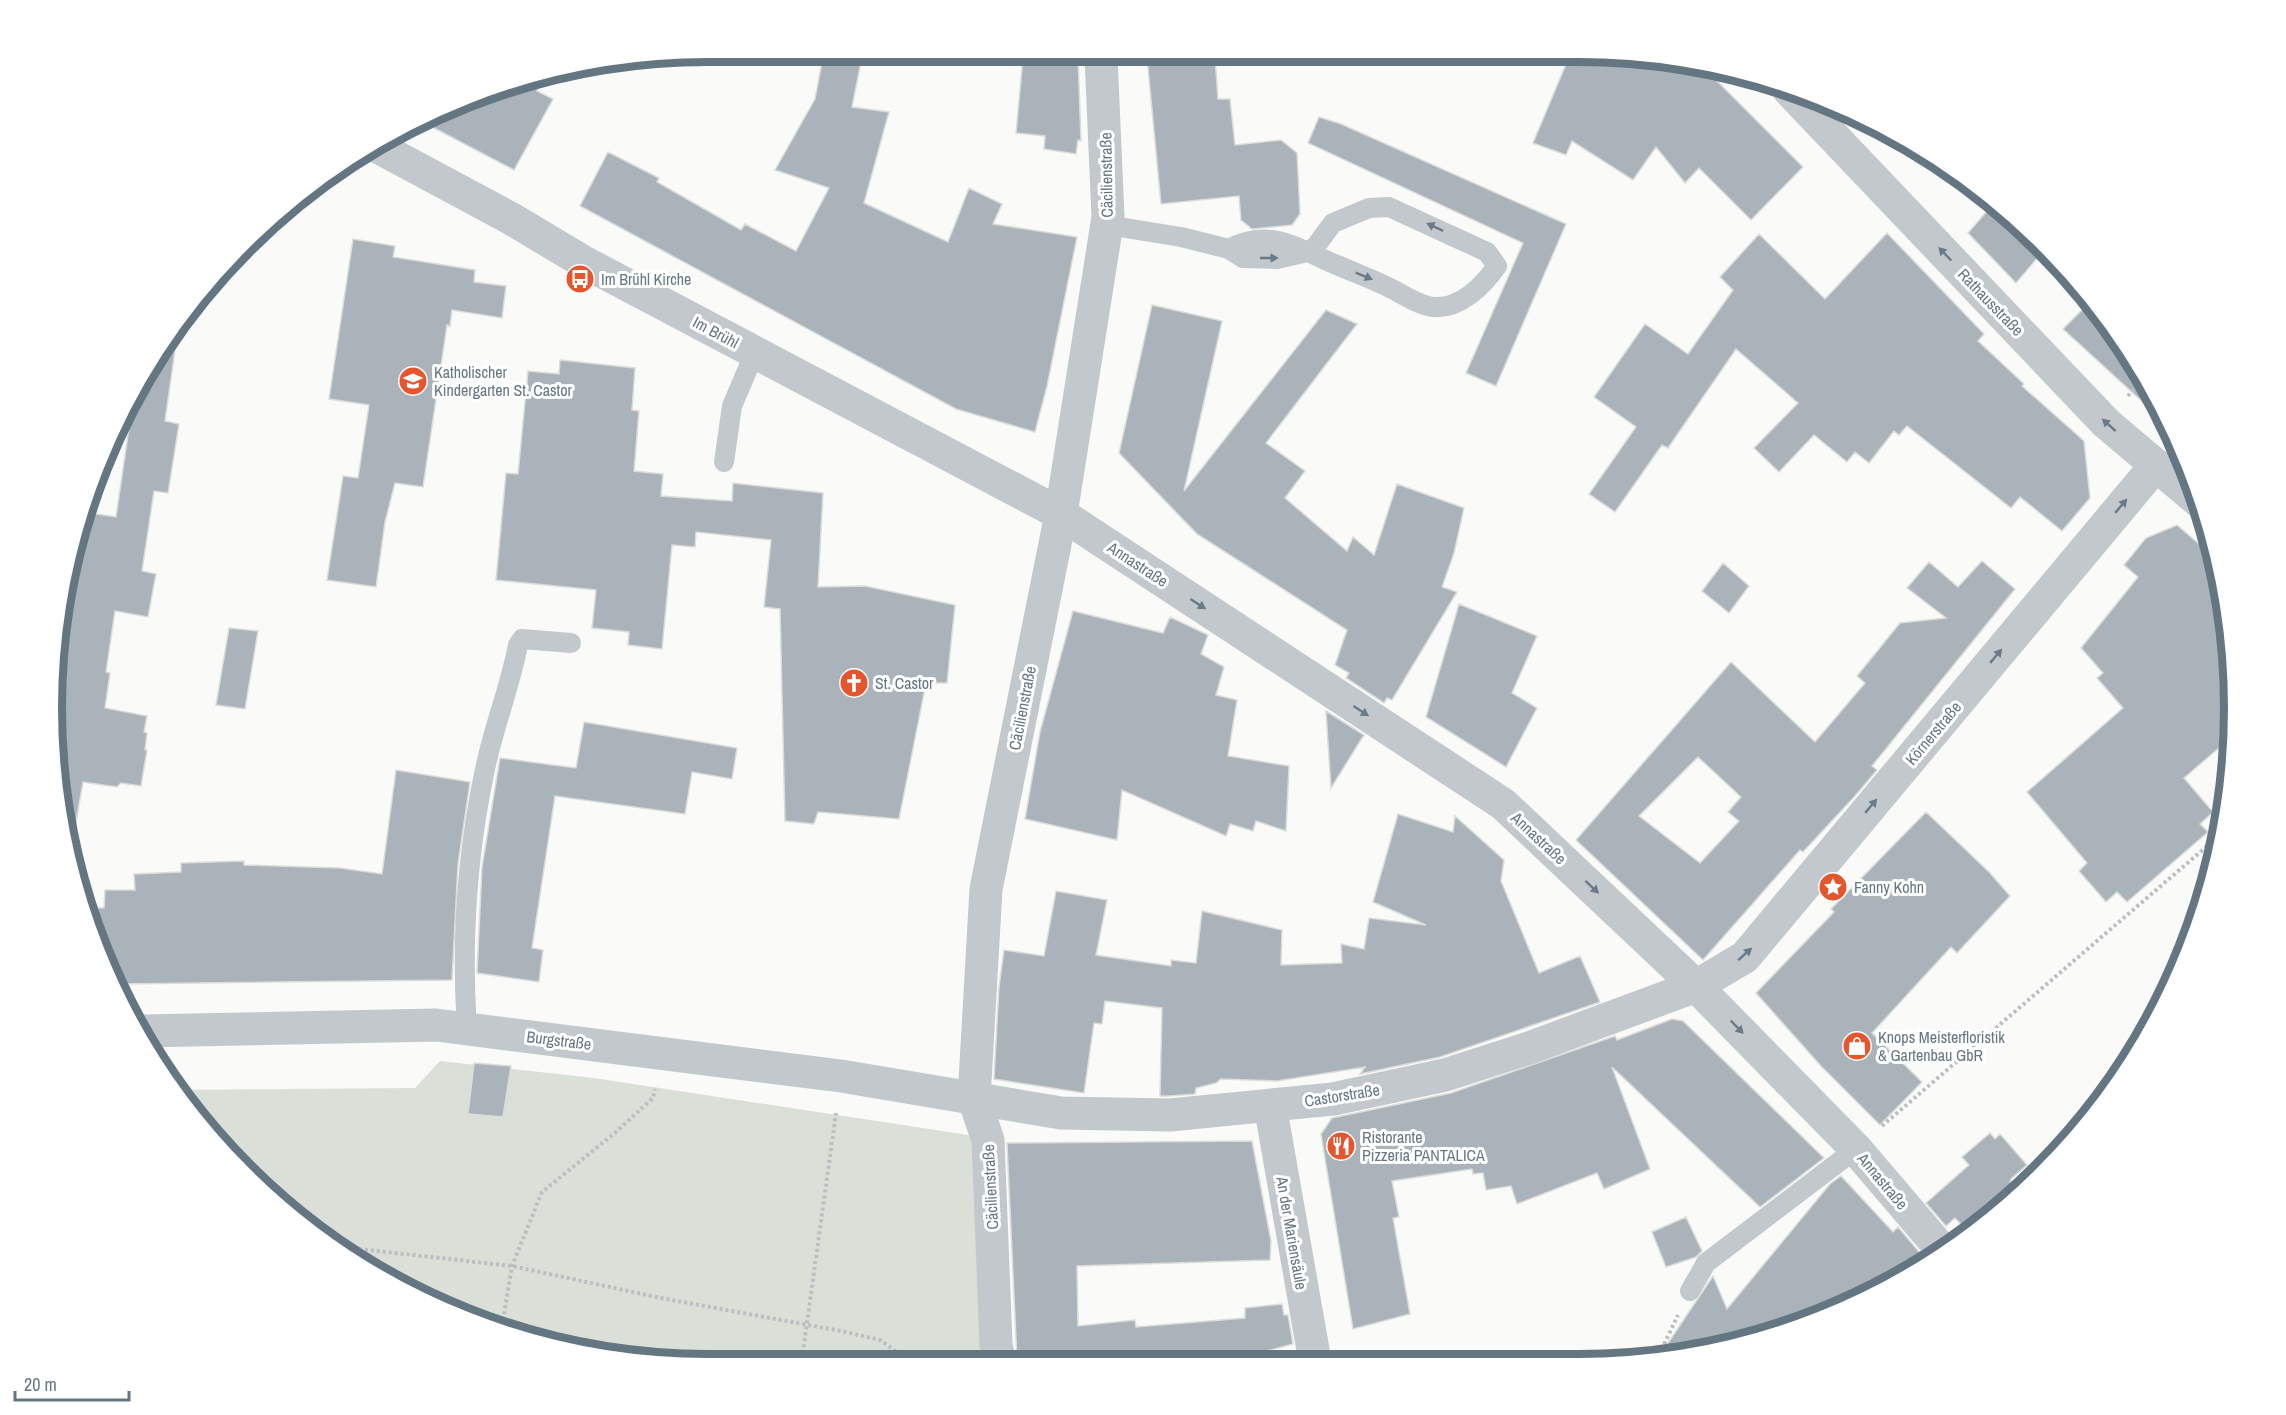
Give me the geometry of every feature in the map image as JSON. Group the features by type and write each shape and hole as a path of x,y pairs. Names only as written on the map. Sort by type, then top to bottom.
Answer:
{"street":[{"name":"Cäcilienstraße","path":"999,1354 988,1140 974,1099 986,890 1061,514 1107,225 1102,62"},
{"name":"Rathausstraße","path":"1800,101 2106,423 2187,491"},
{"name":"Im Brühl","path":"382,149 510,218 582,261 1061,514"},
{"name":"Körnerstraße","path":"1696,986 1746,957 2156,465"},
{"name":"Annastraße","path":"1061,514 1503,804 1696,986 1856,1149 1937,1245"},
{"name":"Castorstraße","path":"974,1099 1061,1113 1126,1115 1170,1114 1333,1099 1445,1075 1529,1048 1696,986"},
{"name":"Burgstraße","path":"149,1031 436,1025 841,1076 974,1099"},
{"name":"An der Mariensäule","path":"1270,1105 1314,1354"}],"lane":[{"path":"1107,225 1181,237 1229,249 1240,242 1277,240 1312,251 1334,264 1434,307 1452,304 1481,287 1497,266 1487,252 1389,207 1369,208 1333,223 1312,251"},
{"path":"724,462 732,406 755,352"},
{"path":"467,1029 464,983 466,897 485,770 494,732 510,685 518,645 522,639 571,643"},
{"path":"1690,1291 1706,1263 1856,1149"}],"path":[{"path":"1856,1149 2210,844"},
{"path":"503,1320 512,1266 542,1192 616,1132 653,1098 661,1052"},
{"path":"803,1354 841,1076"},
{"path":"355,1249 512,1266 880,1340 900,1354"},
{"path":"1662,1348 1690,1291"}],"shaded area":[{"path":"440,1061 594,1078 975,1136 986,1354 665,1352 581,1341 500,1319 422,1287 384,1267 314,1220 251,1164 187,1090 415,1088"}],"building":[{"path":"822,62 861,62 852,107 889,112 864,203 948,242 969,188 1002,204 993,224 1077,237 1047,386 1035,432 956,409 580,206 608,152 659,178 657,182 741,230 745,224 796,251 829,188 775,170 815,99"},
{"path":"1023,62 1078,62 1081,141 1078,140 1076,154 1044,149 1045,136 1016,133"},
{"path":"1147,62 1215,62 1218,99 1230,99 1235,145 1281,140 1297,153 1300,214 1292,225 1252,229 1241,220 1239,196 1161,204"},
{"path":"1567,62 1621,63 1663,67 1712,76 1803,167 1751,220 1699,168 1685,183 1656,147 1633,180 1572,141 1566,155 1533,143"},
{"path":"541,84 537,91 553,99 514,170 429,125 500,96"},
{"path":"1319,117 1341,124 1566,224 1496,386 1466,373 1523,243 1308,143"},
{"path":"1989,209 2039,256 2016,283 1968,233"},
{"path":"1887,233 1984,334 1978,341 2024,384 2022,386 2084,441 2090,498 2062,531 2020,497 2011,508 1907,426 1899,435 1894,431 1869,463 1855,452 1847,462 1814,435 1779,472 1754,448 1798,403 1736,349 1668,448 1662,445 1615,512 1589,494 1636,427 1594,397 1645,324 1688,354 1733,290 1720,277 1759,234 1825,299"},
{"path":"353,239 395,246 393,257 475,270 474,282 506,286 502,318 452,310 450,326 447,325 423,487 395,483 385,522 376,587 327,580 343,476 358,478 369,405 329,399"},
{"path":"1152,305 1222,321 1184,491 1326,310 1357,324 1266,443 1305,471 1285,498 1347,551 1353,537 1374,555 1397,484 1464,508 1454,553 1442,587 1457,592 1392,700 1387,698 1384,703 1346,678 1349,673 1335,665 1347,630 1197,534 1119,453"},
{"path":"2085,307 2116,349 2151,410 2063,329"},
{"path":"176,340 165,421 179,424 168,493 154,491 142,571 156,574 148,617 115,611 106,672 110,673 105,708 147,716 144,732 147,733 145,750 147,750 141,786 121,783 117,787 83,782 74,834 63,750 63,665 67,623 74,581 92,513 116,517 131,417 148,384"},
{"path":"560,360 635,368 632,410 639,411 634,471 663,474 661,496 732,501 733,483 823,493 818,587 865,586 955,605 947,683 926,683 899,819 818,812 814,824 785,821 780,609 764,607 771,540 696,532 695,547 672,545 662,649 628,645 629,632 592,628 596,590 496,580 506,473 518,474 528,371 559,374"},
{"path":"2177,525 2204,548 2219,623 2223,665 2223,744 2184,778 2213,812 2200,824 2208,832 2127,902 2117,892 2106,902 2079,871 2087,863 2027,792 2123,708 2097,678 2103,673 2081,648 2138,577 2124,565 2146,538"},
{"path":"1982,561 2015,589 1872,766 1877,770 1803,852 1800,850 1703,960 1576,840 1731,662 1815,742 1865,683 1857,676 1900,623 1946,618 1907,588 1929,562 1958,587","holes":["1698,757 1741,797 1728,812 1739,821 1700,863 1639,816"]},
{"path":"1723,563 1749,586 1729,613 1702,591"},
{"path":"1459,604 1537,636 1512,693 1537,708 1506,767 1426,717"},
{"path":"1073,611 1163,633 1170,617 1208,635 1201,654 1224,667 1216,695 1237,700 1228,756 1289,766 1286,831 1256,821 1253,831 1230,824 1226,836 1122,790 1117,840 1025,819 1040,732"},
{"path":"229,628 258,631 245,709 216,705"},
{"path":"1326,712 1364,735 1331,788"},
{"path":"584,722 737,748 732,779 692,772 685,814 555,796 532,948 543,950 539,982 477,973 482,867 500,758 576,768"},
{"path":"396,770 470,782 458,864 452,980 124,984 94,908 104,908 105,890 135,890 134,874 181,872 181,863 244,861 244,865 340,868 382,874"},
{"path":"1926,812 1989,872 2010,896 1957,953 1951,947 1872,1033 1922,1082 1880,1125 1820,1065 1756,993 1834,912 1831,909"},
{"path":"1398,814 1453,832 1455,816 1504,860 1501,881 1539,973 1580,956 1600,1002 1440,1057 1360,1074 1365,1067 1277,1081 1221,1079 1216,1083 1196,1088 1195,1094 1160,1096 1162,1008 1105,1001 1102,1024 1094,1023 1084,1093 994,1079 999,987 1004,950 1044,956 1056,891 1107,900 1096,955 1171,966 1171,960 1196,963 1202,911 1282,930 1281,965 1342,963 1341,944 1364,949 1369,918 1426,925 1373,902"},
{"path":"1672,1019 1683,1021 1824,1158 1760,1207 1612,1067 1650,1169 1604,1189 1597,1173 1517,1204 1511,1186 1486,1190 1483,1173 1473,1174 1472,1169 1392,1181 1399,1217 1393,1218 1410,1314 1353,1329 1321,1134 1332,1118 1451,1093 1615,1036 1617,1040"},
{"path":"474,1063 511,1066 503,1117 468,1114"},
{"path":"1990,1133 1995,1139 2000,1134 2027,1165 2011,1179 2008,1189 1972,1220 1963,1227 1955,1218 1946,1226 1926,1203 1969,1165 1962,1157"},
{"path":"1252,1141 1271,1241 1270,1260 1077,1266 1078,1326 1135,1320 1136,1327 1245,1318 1245,1308 1282,1304 1284,1315 1288,1315 1293,1344 1256,1354 1235,1354 1234,1352 1214,1354 1213,1351 1192,1354 1017,1354 1007,1143"},
{"path":"1841,1176 1893,1232 1898,1227 1920,1253 1901,1267 1864,1287 1786,1319 1705,1341 1665,1348 1713,1276 1727,1309 1830,1184"},
{"path":"1686,1217 1702,1251 1696,1257 1666,1267 1652,1232"}],"place":[{"name":"Im Brühl Kirche","path":"580,279"},
{"name":"Katholischer Kindergarten St. Castor","path":"413,381"},
{"name":"St. Castor","path":"854,683"},
{"name":"Fanny Kohn","path":"1833,887"},
{"name":"Knops Meisterfloristik & Gartenbau GbR","path":"1857,1046"},
{"name":"Ristorante Pizzeria PANTALICA","path":"1341,1146"}]}
